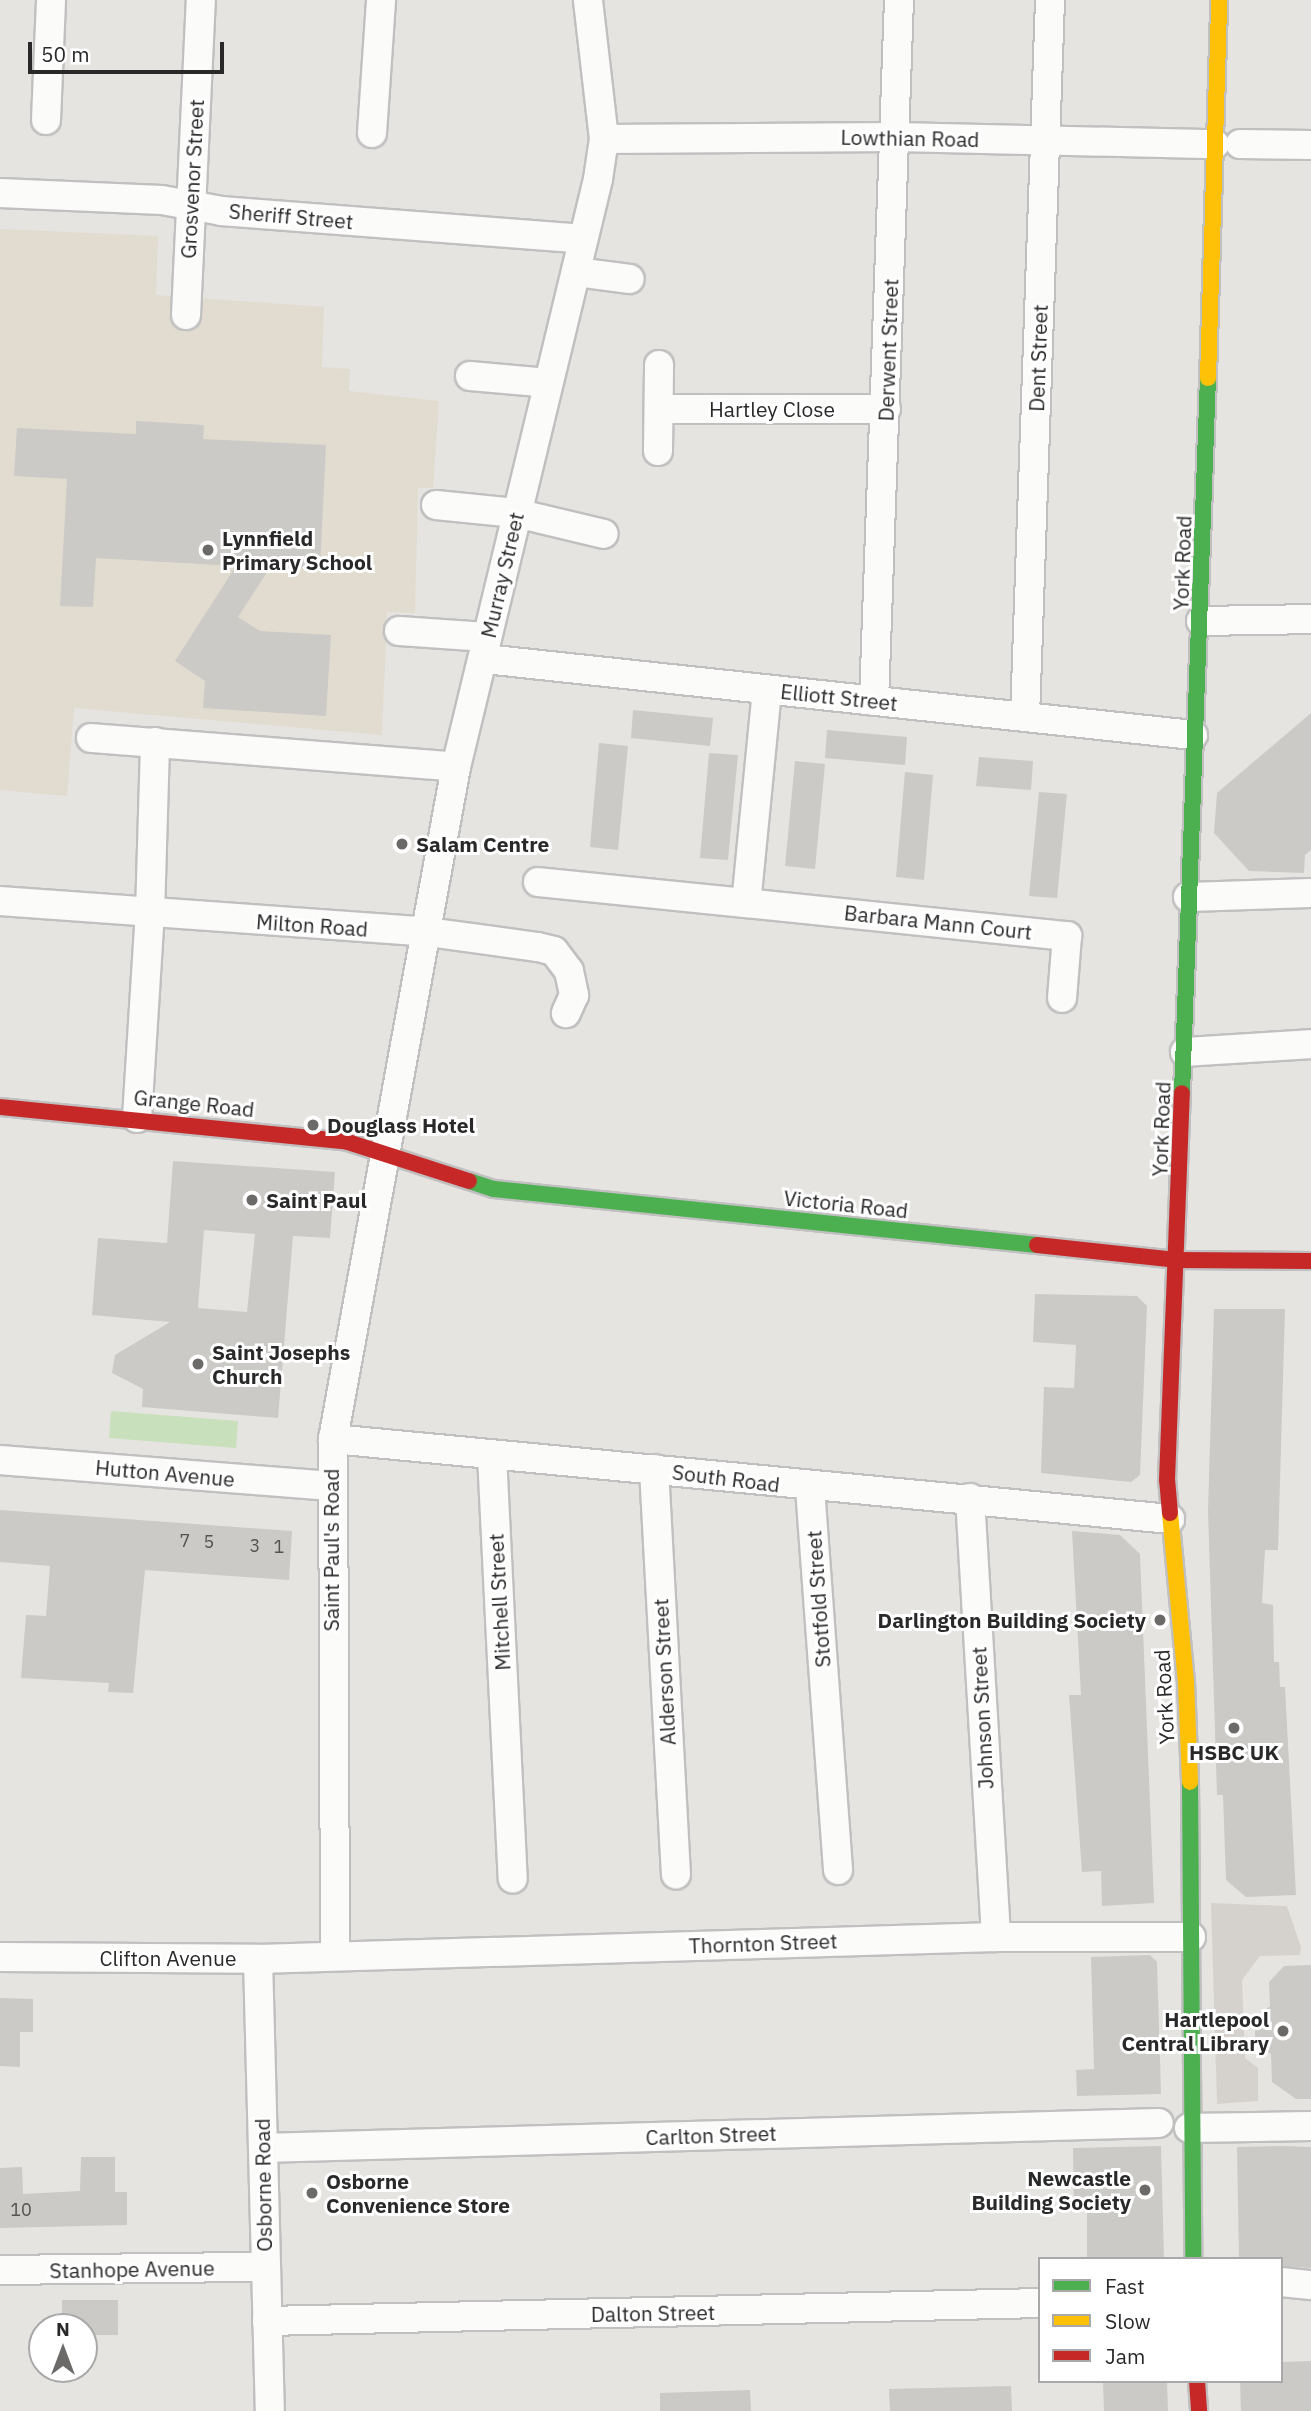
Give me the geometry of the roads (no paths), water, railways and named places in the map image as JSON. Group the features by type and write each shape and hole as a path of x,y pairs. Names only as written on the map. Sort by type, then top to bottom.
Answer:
{"main road":[{"name":"York Road","path":"1193,2257 1189,2128 1191,1937 1186,1682 1167,1480 1178,1260 1194,735 1228,144 1219,0"},
{"name":"Grange Road","path":"0,1107 137,1118 348,1142 383,1150"},
{"name":"Victoria Road","path":"383,1150 494,1189 1178,1260 1311,1261"},
{"path":"1197,2383 1199,2411"}],"street":[{"path":"46,120 51,0"},
{"name":"Grosvenor Street","path":"186,315 201,0"},
{"path":"372,133 381,0"},
{"name":"Murray Street","path":"383,1150 428,932 456,767 548,383 563,341 604,139 588,0"},
{"name":"Derwent Street","path":"873,701 897,137 899,0"},
{"name":"Dent Street","path":"1025,716 1050,0"},
{"name":"Lowthian Road","path":"604,139 897,137 1311,145"},
{"name":"Sheriff Street","path":"0,193 190,204 222,211 583,239"},
{"path":"576,272 630,279"},
{"path":"658,451 659,365"},
{"path":"470,376 548,383"},
{"name":"Hartley Close","path":"659,409 886,409"},
{"path":"436,505 516,513 604,534"},
{"path":"1201,621 1311,618"},
{"name":"Elliott Street","path":"399,631 486,648 766,690 1194,735"},
{"path":"746,903 766,690"},
{"path":"91,738 456,767"},
{"path":"137,1118 150,914 155,742"},
{"name":"Barbara Mann Court","path":"538,882 1067,936 1062,998"},
{"path":"1188,897 1311,893"},
{"name":"Milton Road","path":"0,901 150,914 428,932 554,951 573,985 566,1013"},
{"path":"1185,1052 1311,1044"},
{"name":"Saint Paul's Road","path":"335,1955 330,1486 332,1439 383,1150"},
{"name":"South Road","path":"332,1439 654,1469 810,1488 970,1498 1120,1516 1170,1519"},
{"name":"Mitchell Street","path":"492,1455 513,1878"},
{"name":"Hutton Avenue","path":"0,1460 330,1486"},
{"name":"Alderson Street","path":"654,1469 676,1874"},
{"name":"Stotfold Street","path":"810,1488 838,1870"},
{"name":"Johnson Street","path":"970,1498 996,1937"},
{"name":"Thornton Street","path":"335,1955 996,1937 1191,1937"},
{"name":"Clifton Avenue","path":"0,1957 258,1959 335,1955"},
{"name":"Osborne Road","path":"258,1959 264,2267 270,2411"},
{"name":"Carlton Street","path":"263,2148 1159,2123"},
{"path":"1189,2128 1311,2126"},
{"name":"Stanhope Avenue","path":"0,2270 264,2267"},
{"name":"Dalton Street","path":"267,2320 1038,2303"}],"place":[{"name":"Lynnfield Primary School","path":"208,550"},
{"name":"Salam Centre","path":"402,844"},
{"name":"Douglass Hotel","path":"313,1125"},
{"name":"Saint Paul","path":"252,1200"},
{"name":"Saint Josephs Church","path":"198,1364"},
{"name":"Darlington Building Society","path":"1160,1620"},
{"name":"HSBC UK","path":"1234,1728"},
{"name":"Hartlepool Central Library","path":"1283,2031"},
{"name":"Newcastle Building Society","path":"1145,2190"},
{"name":"Osborne Convenience Store","path":"312,2193"}]}
